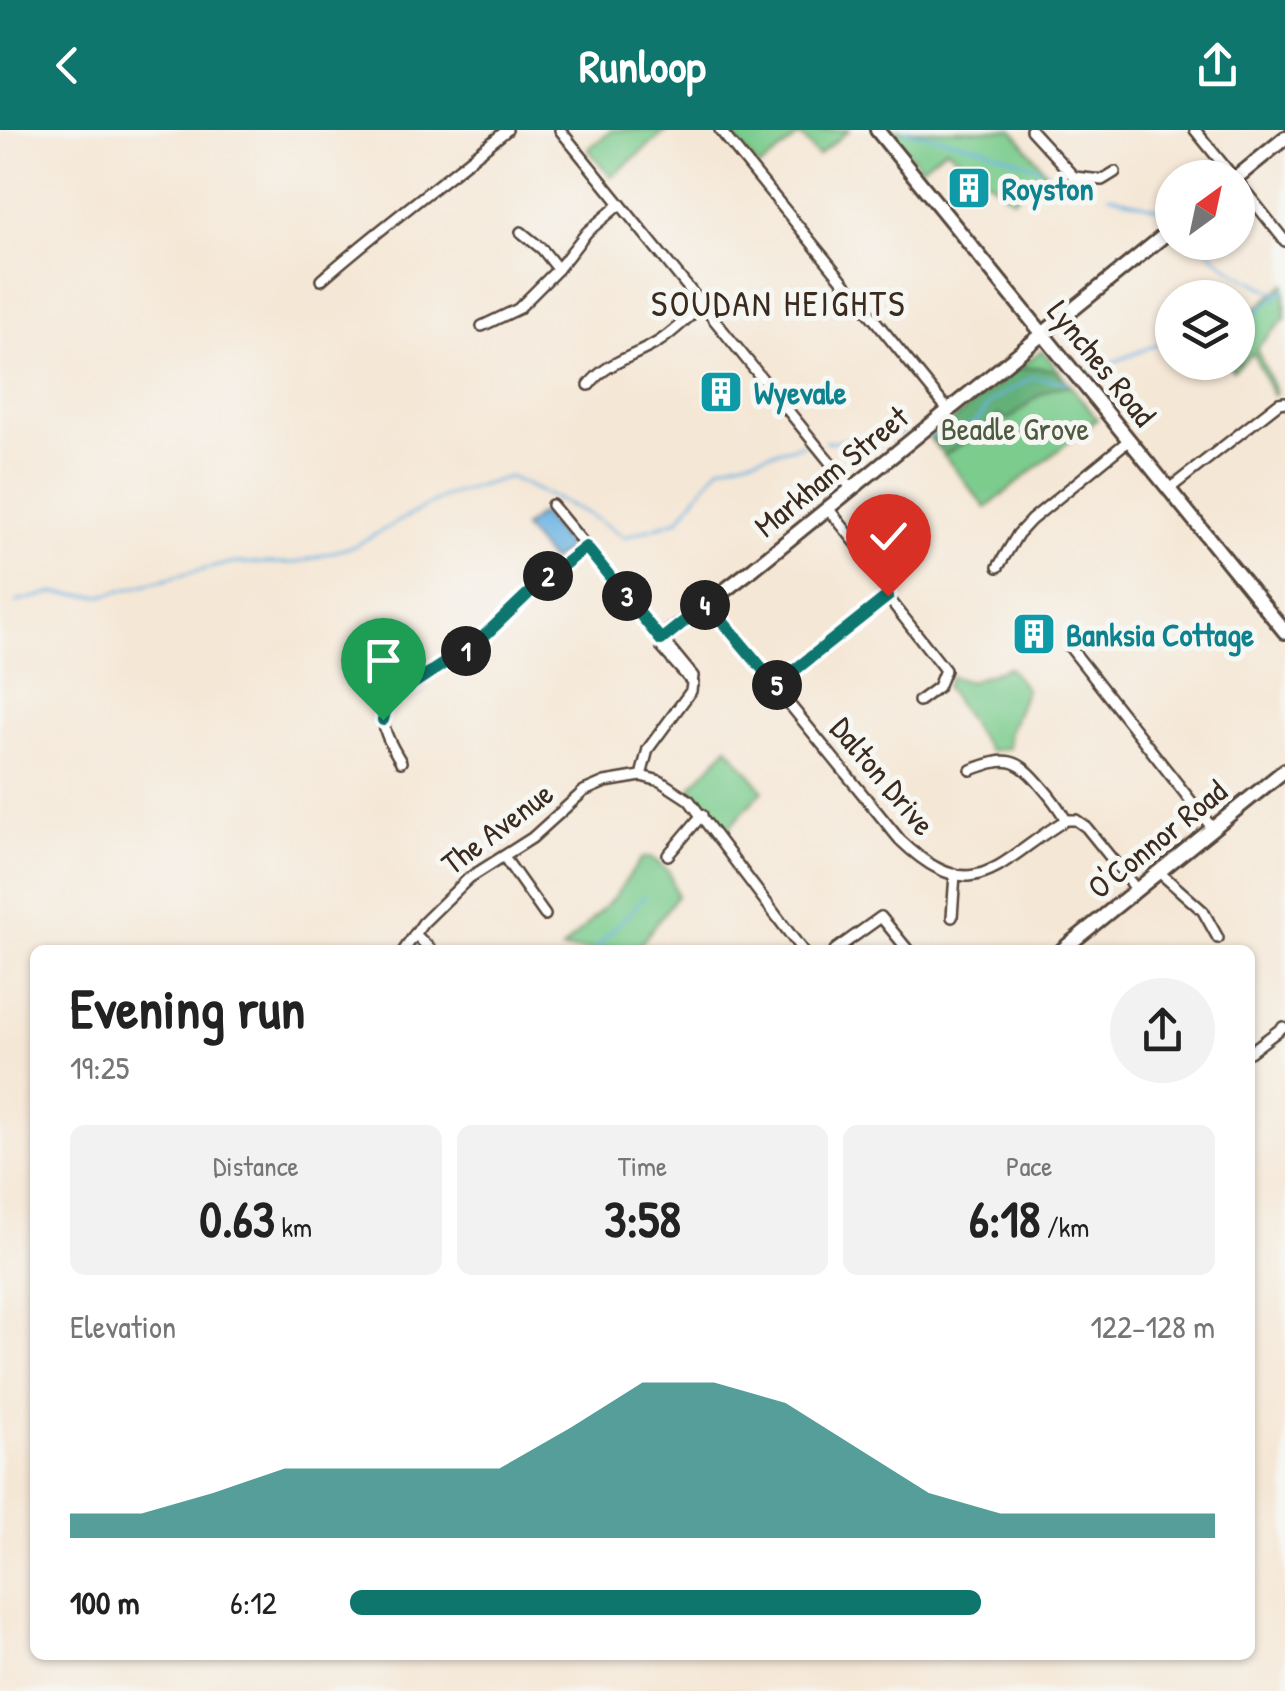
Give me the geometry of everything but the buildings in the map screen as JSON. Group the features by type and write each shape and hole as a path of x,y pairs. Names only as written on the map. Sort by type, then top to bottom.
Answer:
{"street":[{"path":"560,130 852,488"},
{"path":"720,130 948,410"},
{"name":"Lynches Road","path":"876,130 1285,632"},
{"path":"1032,130 1074,177 1102,180 1115,172"},
{"path":"1195,130 1220,160"},
{"path":"321,280 505,131"},
{"path":"1255,163 1285,138"},
{"path":"1255,203 1285,241"},
{"path":"482,326 518,309 558,269 587,232 620,204"},
{"path":"521,232 542,248 558,269"},
{"name":"Markham Street","path":"661,640 1155,243"},
{"path":"588,385 622,358 658,342 702,305"},
{"path":"1169,489 1285,402"},
{"path":"998,568 1031,520 1129,440"},
{"path":"552,505 693,676 693,685 648,748 640,776 675,790 702,816 798,945"},
{"path":"828,508 883,578 888,596 945,670 938,688 919,702"},
{"path":"401,762 384,727 384,714 392,700 480,640 532,590 586,547"},
{"path":"776,685 888,596"},
{"name":"Dalton Drive","path":"707,603 900,840 918,858 956,874"},
{"path":"1069,646 1213,828"},
{"path":"972,770 1004,760 1016,762 1026,768 1066,820"},
{"name":"O'Connor Road","path":"1068,945 1285,770"},
{"name":"The Avenue","path":"407,945 441,903 469,878 532,838 584,791 604,782 640,776"},
{"path":"668,855 702,816"},
{"path":"952,917 956,874 980,874 1002,866 1066,820 1076,820 1086,827 1137,890"},
{"path":"504,857 545,915"},
{"path":"1159,872 1203,911 1218,938"},
{"path":"842,945 881,917 904,945"},
{"path":"415,934 426,945"},
{"path":"1255,1049 1284,1029"}],"green space":[{"path":"612,130 668,130 611,177 588,149"},
{"path":"728,130 849,130 818,156 800,135 759,168"},
{"path":"891,130 1013,130 1046,172 1013,199 946,148 921,167"},
{"path":"1285,284 1285,319 1256,348 1276,393 1273,395 1255,357 1255,309"},
{"name":"Beadle Grove","path":"1042,350 1097,419 986,508 930,438"},
{"path":"1017,369 1057,370 1070,386 1044,392 1008,420 999,415 996,424 944,455 930,438"},
{"path":"1008,667 1026,689 1008,735 1009,748 989,751 946,687 951,676 968,682"},
{"path":"728,747 763,790 726,831 691,787"},
{"path":"651,857 669,872 677,896 640,945 567,945 615,896 641,859"}],"water":[{"path":"541,513 567,545 551,561 523,528"}],"waterway":[{"path":"904,130 981,147 1040,168"},
{"path":"1109,195 1155,208"},
{"path":"1220,260 1247,279 1279,294"},
{"path":"1255,314 1285,289"},
{"path":"1090,372 1155,345"},
{"path":"929,436 954,435 977,421 992,401 1033,377 1067,382"},
{"path":"825,442 904,434"},
{"path":"17,602 52,593 101,596 230,563 296,563 354,546 445,496 509,477 586,513 625,537 678,520 720,466 805,444"},
{"path":"599,945 645,896"}],"place":[{"name":"Royston","path":"969,188"},
{"name":"Wyevale","path":"721,392"},
{"name":"Banksia Cottage","path":"1034,634"}],"district":[{"name":"SOUDAN HEIGHTS","path":"779,303"}],"route":[{"path":"383,720 386,707 400,692 480,640 532,590 586,547 661,640 707,603 776,685 888,596"}]}
